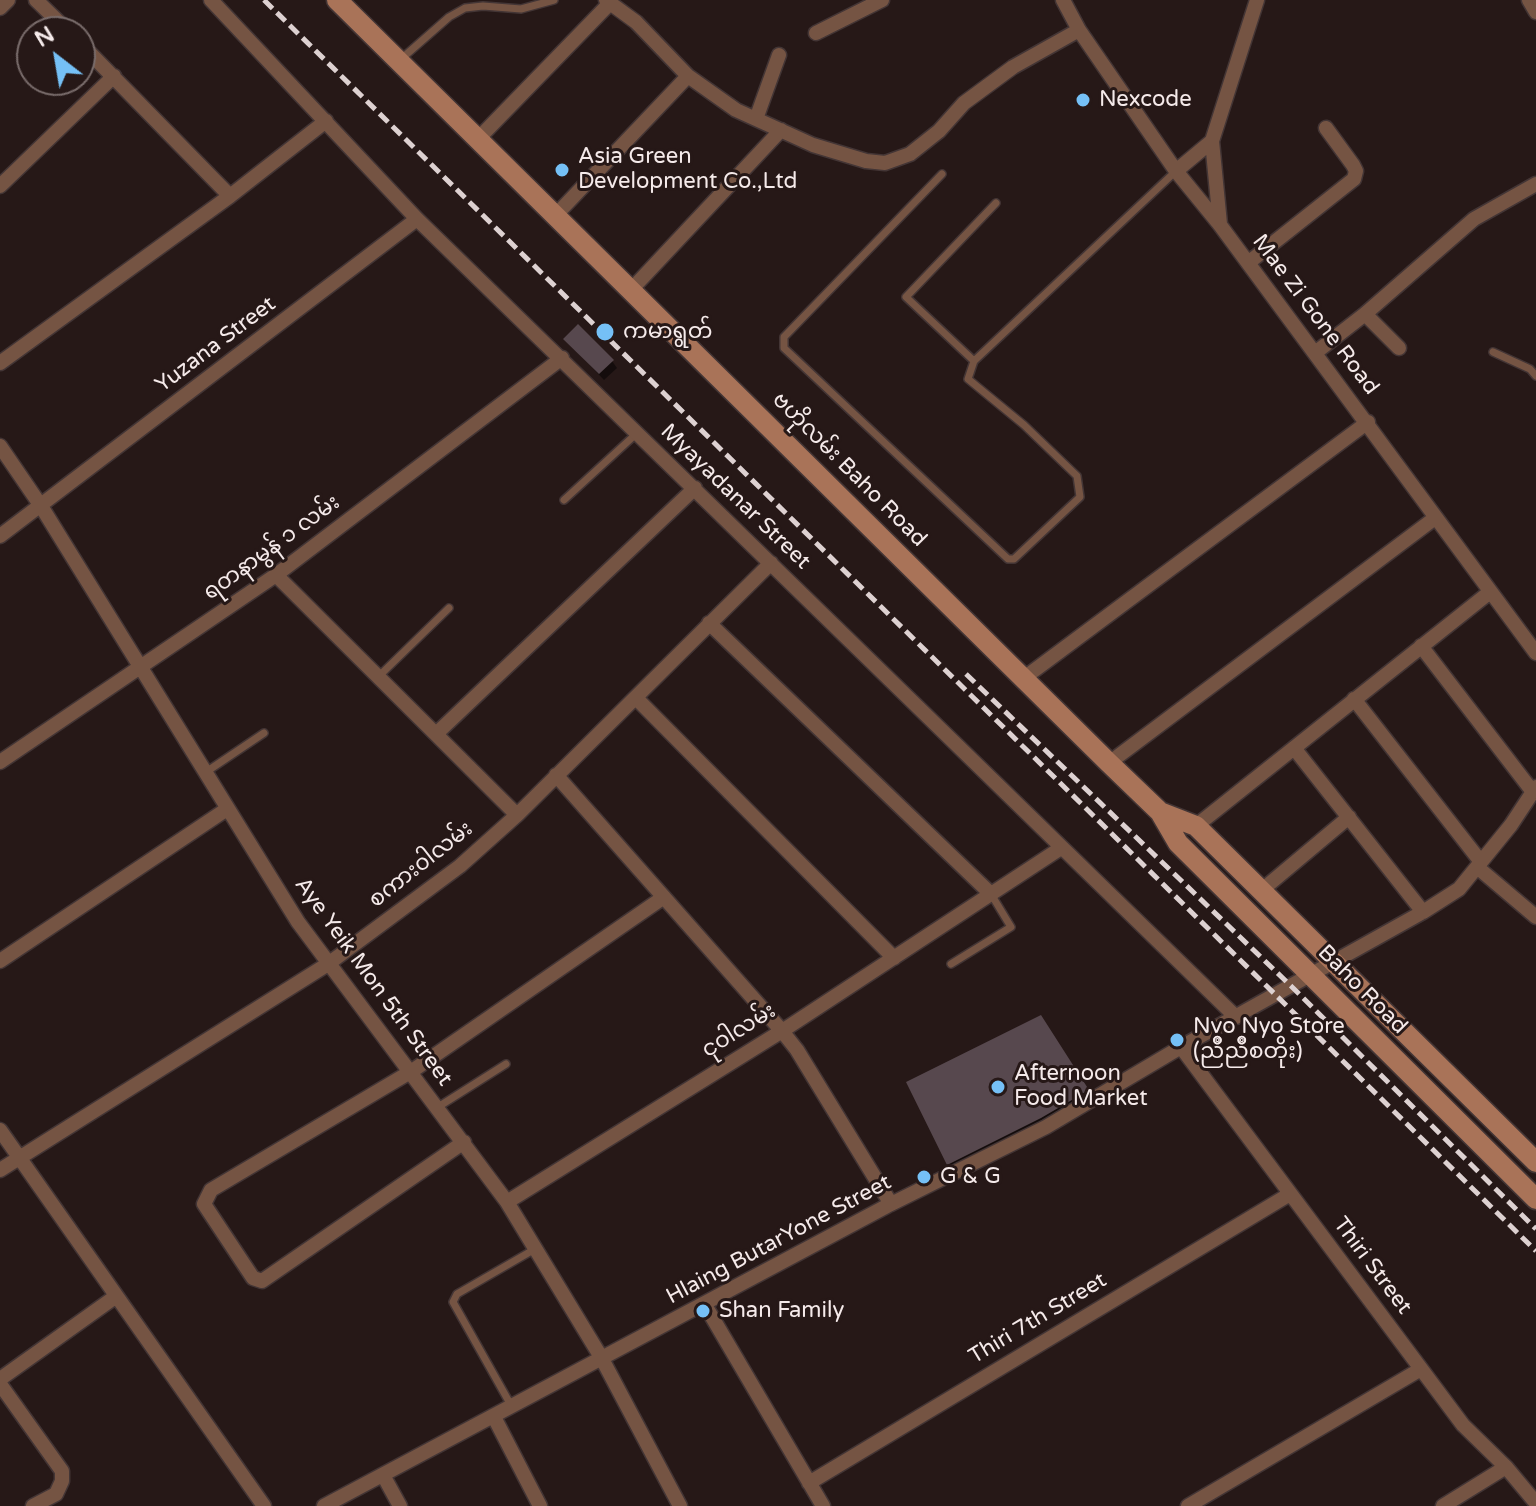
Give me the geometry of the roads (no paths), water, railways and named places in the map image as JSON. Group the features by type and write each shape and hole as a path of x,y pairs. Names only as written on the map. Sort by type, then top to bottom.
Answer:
{"main road":[{"name":"ဗဟိုလမ်း Baho Road","path":"337,0 1109,763 1160,812 1196,826 1536,1162"},
{"name":"Baho Road","path":"1160,812 1178,843 1536,1199"}],"street":[{"path":"0,8 8,0"},
{"path":"36,0 52,16"},
{"name":"Myayadanar Street","path":"211,0 417,219 1236,1017"},
{"path":"816,33 882,0"},
{"name":"Mae Zi Gone Road","path":"1063,0 1079,30 1176,171 1368,422 1536,653"},
{"path":"1220,225 1212,141 1257,0"},
{"path":"1529,0 1536,12"},
{"path":"477,140 608,2 636,22 688,76 736,110 813,145 866,161 885,163 910,154 939,131 964,103 1013,67 1079,30"},
{"path":"756,119 779,55"},
{"path":"96,59 230,196"},
{"path":"0,186 114,76"},
{"path":"554,217 688,76"},
{"path":"0,363 230,196 326,121"},
{"path":"1248,263 1354,179 1356,171 1353,165 1326,128"},
{"path":"630,291 781,130"},
{"path":"1176,171 1212,141"},
{"path":"1315,353 1474,219 1536,184"},
{"name":"Yuzana Street","path":"0,536 417,219"},
{"path":"1365,314 1399,348"},
{"name":"ရတနာမွန် ၁ လမ်း","path":"0,762 276,575 562,358"},
{"path":"1024,678 1368,422"},
{"name":"Aye Yeik Mon 5th Street","path":"0,446 41,506 204,773 328,964 412,1071 507,1202 601,1357 680,1506"},
{"path":"436,734 695,488"},
{"path":"1109,763 1435,518"},
{"name":"စကား၀ါလမ်း","path":"0,1170 328,964 460,866 517,815 771,563"},
{"path":"276,575 517,815"},
{"path":"1196,826 1490,592"},
{"path":"709,623 991,894"},
{"path":"1421,646 1535,790"},
{"path":"636,698 894,958"},
{"path":"1354,699 1479,865 1536,917"},
{"path":"1294,748 1423,912"},
{"path":"556,775 797,1050 891,1204"},
{"name":"Hlaing ButarYone Street","path":"324,1506 891,1204 1046,1127 1181,1047 1423,912 1459,889 1535,790"},
{"path":"0,961 227,809"},
{"path":"1262,890 1349,817"},
{"name":"ငုဝါလမ်း","path":"507,1202 782,1031 1061,848"},
{"path":"464,1142 262,1281 253,1278 204,1204 211,1190 412,1071 664,897"},
{"name":"Thiri Street","path":"1181,1047 1463,1425 1506,1467 1536,1503"},
{"path":"0,1130 264,1506"},
{"name":"Thiri 7th Street","path":"809,1483 1290,1194"},
{"path":"33,1506 56,1494 62,1481 62,1471 0,1382 115,1297"},
{"path":"705,1305 823,1506"},
{"path":"1188,1506 1421,1369"},
{"path":"494,1417 540,1506"},
{"path":"1443,1506 1506,1467"},
{"path":"383,1475 400,1506"}],"lane":[{"path":"398,61 449,17 465,8 521,9 554,0"},
{"path":"942,174 784,337 784,348 1008,559 1014,559 1080,497 1077,476 1024,425 968,379 974,361 1176,171"},
{"path":"974,361 906,297 996,203"},
{"path":"1493,352 1530,369 1536,376"},
{"path":"564,500 638,432"},
{"path":"378,677 449,608"},
{"path":"204,773 264,733"},
{"path":"951,964 1011,927 991,894"},
{"path":"438,1107 506,1064"},
{"path":"512,1407 453,1302 457,1294 535,1249"}],"railway":[{"path":"264,0 1536,1251"},
{"path":"966,674 1291,986 1536,1229"}],"place":[{"name":"Nexcode","path":"1083,100"},
{"name":"Asia Green Development Co.,Ltd","path":"562,170"},
{"name":"ကမာရွတ်","path":"605,332"},
{"name":"Nyo Nyo Store (ညိဳညိဳစတိုး)","path":"1177,1040"},
{"name":"Afternoon Food Market","path":"998,1087"},
{"name":"G & G","path":"924,1177"},
{"name":"Shan Family","path":"703,1311"}]}
